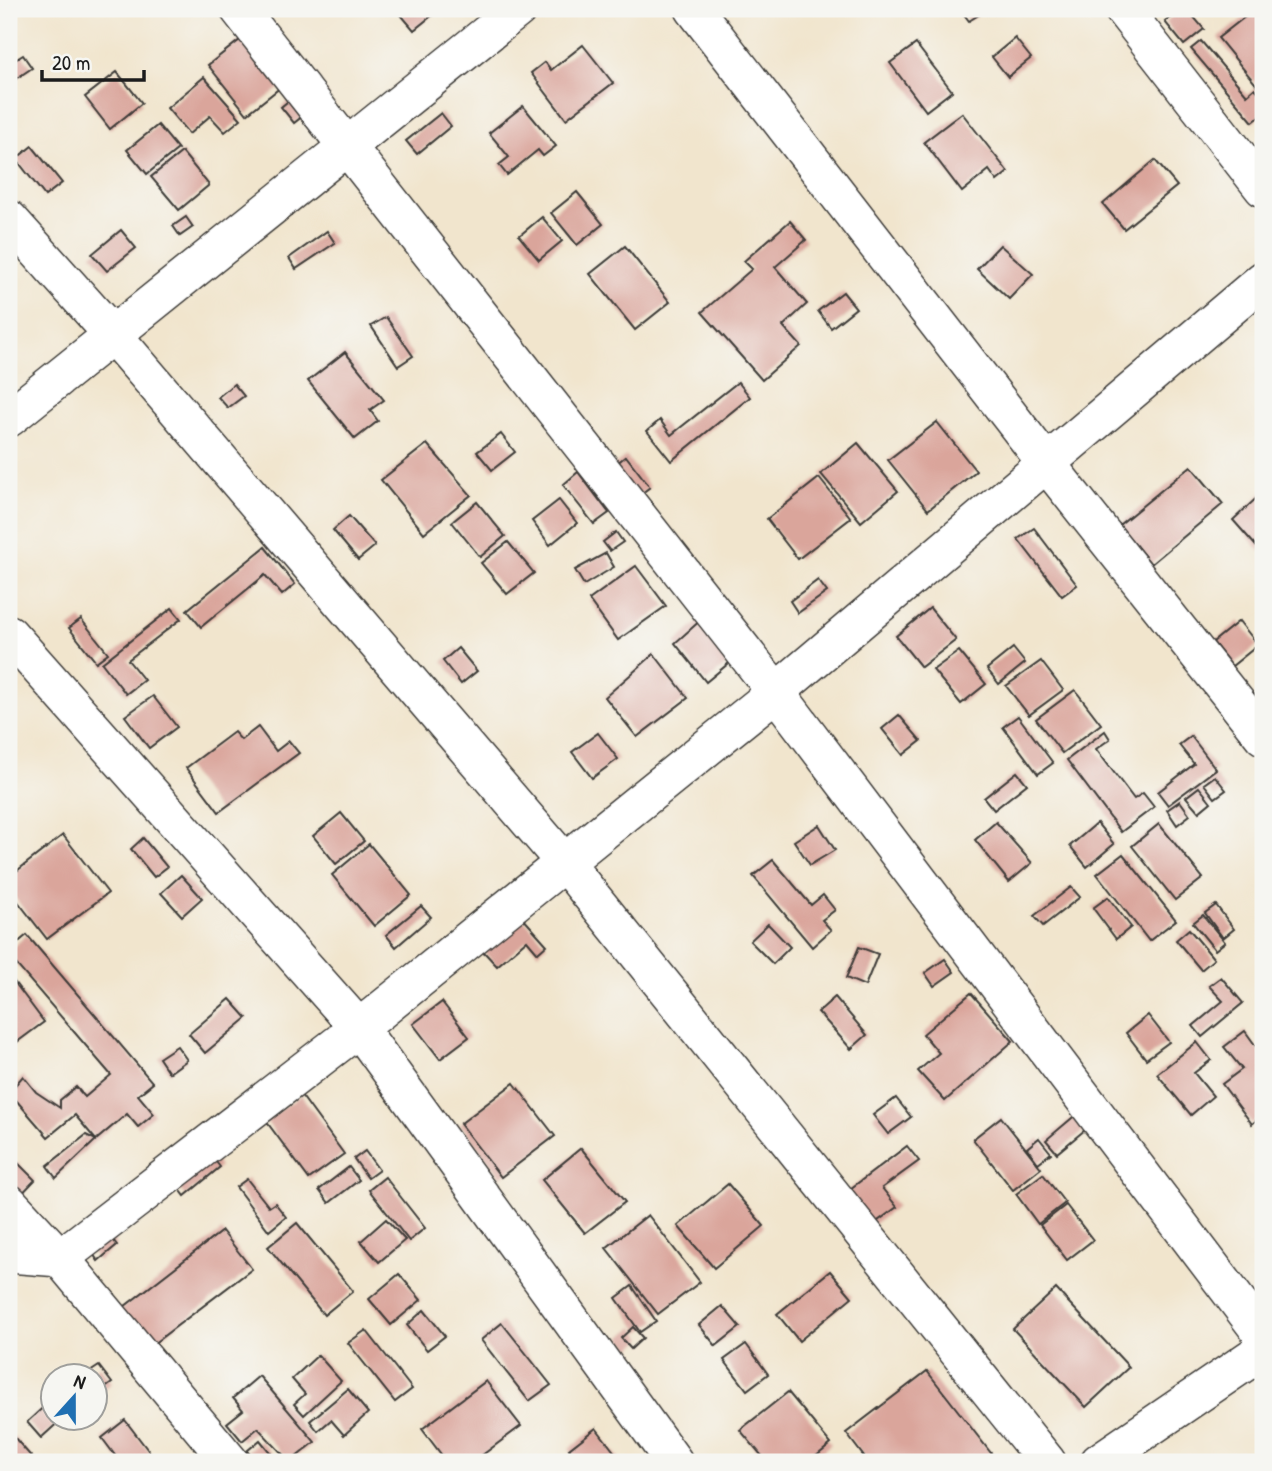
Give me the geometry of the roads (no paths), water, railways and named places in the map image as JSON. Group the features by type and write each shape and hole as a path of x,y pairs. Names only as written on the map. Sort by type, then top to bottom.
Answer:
{"street":[{"path":"239,9 346,149 776,692 1263,1335"},
{"path":"9,418 518,9"},
{"path":"694,9 1047,464 1263,736"},
{"path":"1123,9 1263,188"},
{"path":"9,219 113,335 564,862 1047,1462"},
{"path":"9,1254 60,1258 359,1028 776,692 1263,280"},
{"path":"9,634 359,1028 674,1462"},
{"path":"9,1203 60,1258 230,1462"},
{"path":"1099,1462 1263,1350"}]}
